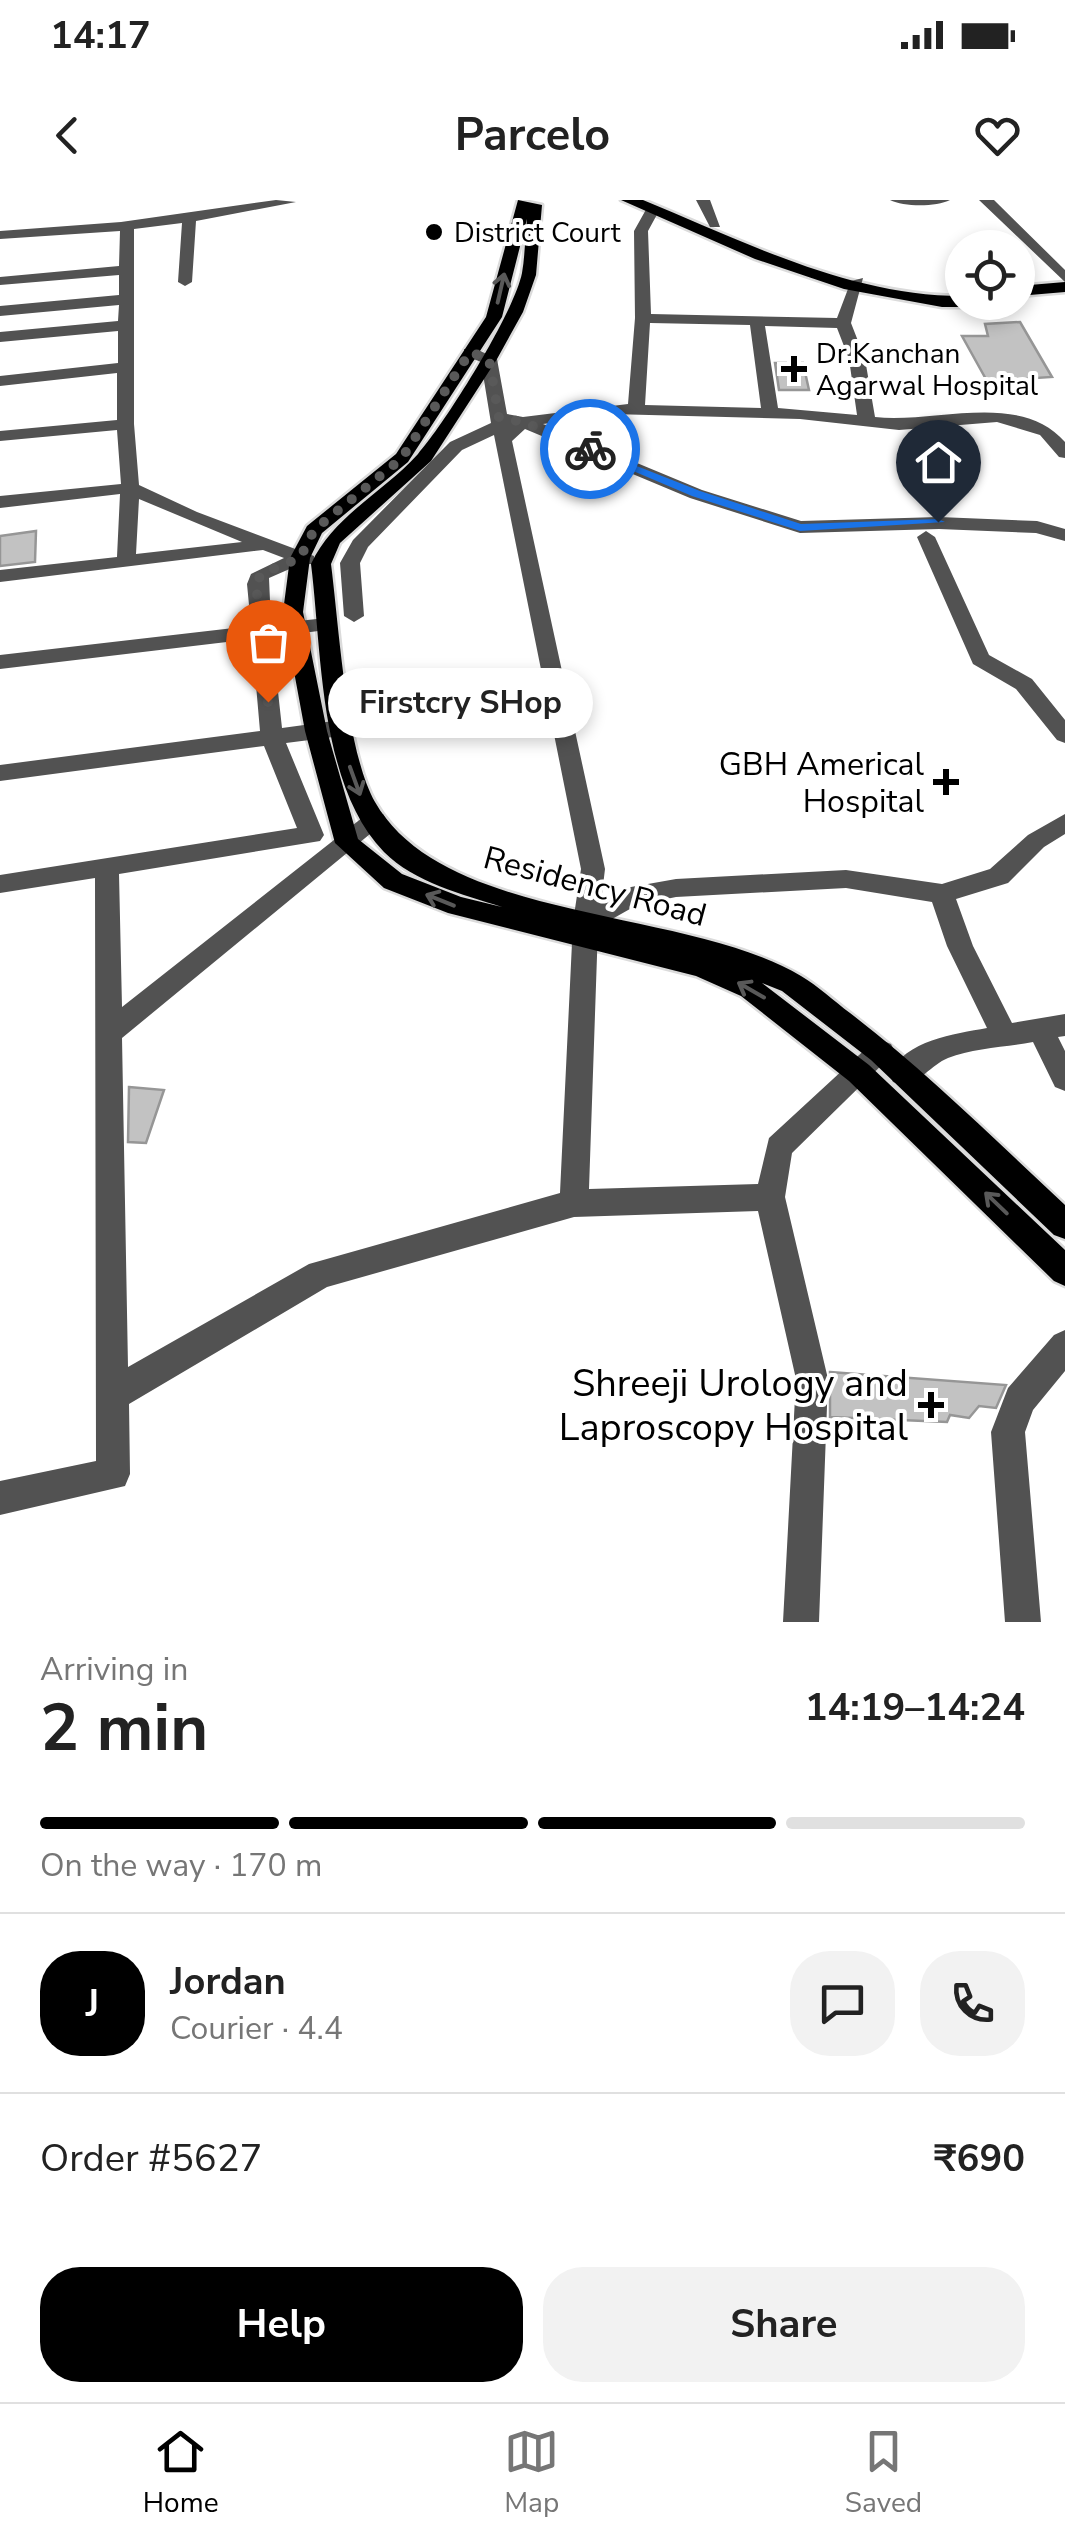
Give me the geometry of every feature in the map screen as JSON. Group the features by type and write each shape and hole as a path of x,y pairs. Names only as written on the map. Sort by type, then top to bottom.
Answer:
{"highway":[{"path":"629,200 715,224 856,285 945,291"},
{"path":"654,205 856,285 914,299 945,300"},
{"path":"1035,290 1065,287"},
{"path":"1035,300 1065,298"}],"main road":[{"path":"479,356 494,317 525,200"},
{"path":"535,200 528,274 515,312 402,458 314,530 311,561 292,612 316,731 347,843 393,880 456,906 585,931 701,967 750,988 881,1067 1065,1225"},
{"name":"Residency Road","path":"311,561 326,624 346,756 363,803 393,846 439,877 585,931"},
{"path":"881,1067 1065,1271"}],"street":[{"path":"703,200 715,224"},
{"path":"897,200 943,200"},
{"path":"986,200 1065,278"},
{"path":"0,235 120,226 289,202"},
{"path":"636,410 643,318 641,232 654,205"},
{"path":"185,282 189,218"},
{"path":"120,226 129,234 126,424 130,488 126,560"},
{"path":"0,281 128,270"},
{"path":"856,285 843,323 857,359 868,422"},
{"path":"0,311 129,298"},
{"path":"643,318 843,323"},
{"path":"756,321 770,414"},
{"path":"0,338 128,325"},
{"path":"479,356 501,428 593,869 585,931 574,1203"},
{"path":"0,381 127,368"},
{"path":"354,616 350,563 360,544 456,446 523,422 636,410 770,414 899,425 998,418 1046,431 1065,453"},
{"path":"523,422 696,494 800,527 938,522 1037,527 1065,534"},
{"path":"3,438 126,424"},
{"path":"0,502 130,488 262,545 311,561"},
{"path":"926,538 980,659 1024,684 1065,734"},
{"path":"0,576 262,545"},
{"path":"0,884 312,834 282,772 272,737 256,584 261,574 311,561"},
{"path":"0,662 326,624"},
{"path":"0,772 342,728"},
{"path":"109,1033 376,820"},
{"path":"585,931 630,897 676,888 846,879 942,894 999,876 1036,841 1065,824"},
{"path":"0,1498 113,1474 107,868"},
{"path":"942,894 960,946 1003,1033"},
{"path":"801,1622 812,1380 770,1197 779,1147 881,1067 1003,1033 1053,1027 1065,1080"},
{"path":"112,1395 320,1274 574,1203 770,1197"},
{"path":"1023,1622 1008,1432 1020,1400 1065,1346"}],"building":[{"path":"1020,322 1052,377 987,381 962,336 988,336 985,324"},
{"path":"775,363 803,363 809,390 779,390"},
{"path":"36,531 35,562 0,566 0,536"},
{"path":"129,1087 164,1090 146,1143 128,1142"},
{"path":"830,1372 1006,1385 996,1408 979,1406 969,1418 950,1415 947,1422 830,1417"}],"way so far":[{"path":"268,702 256,584 261,574 300,558 314,530 402,458 470,352 489,359 499,418 523,422 590,449"}],"place":[{"name":"District Court","path":"434,232"},
{"name":"Dr.Kanchan Agarwal Hospital","path":"794,369"},
{"name":"Firstcry SHop","path":"268,702"},
{"name":"GBH Americal Hospital","path":"946,782"},
{"name":"Shreeji Urology and Laproscopy Hospital","path":"931,1405"}],"route":[{"path":"590,449 696,494 784,524 800,527 938,522"}]}
